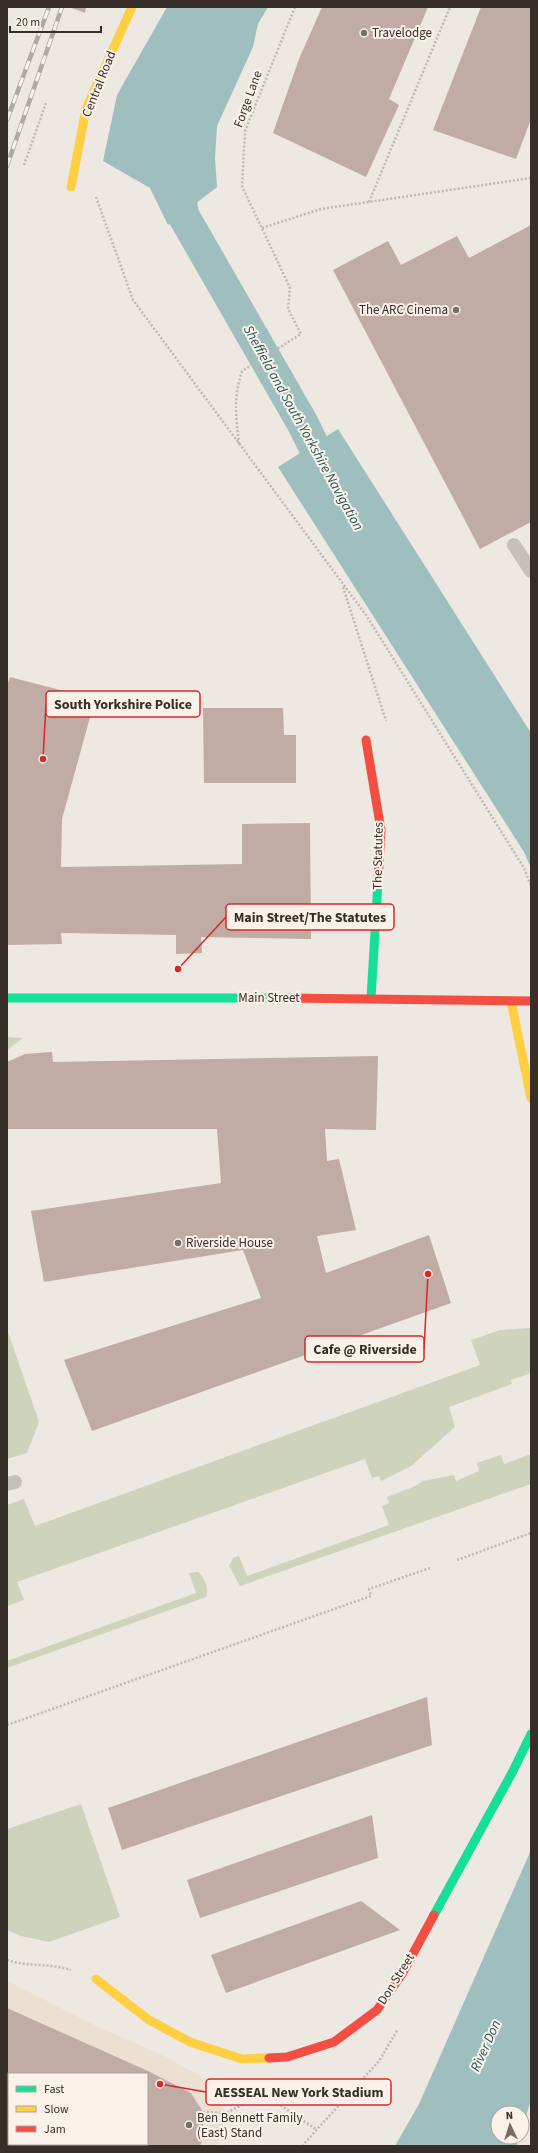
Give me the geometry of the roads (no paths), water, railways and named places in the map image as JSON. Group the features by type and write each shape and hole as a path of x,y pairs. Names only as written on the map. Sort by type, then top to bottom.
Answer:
{"street":[{"name":"Central Road","path":"71,187 86,109 132,7"},
{"name":"The Statutes","path":"366,740 381,830 371,998"},
{"name":"Main Street","path":"7,998 371,998 531,1001"},
{"path":"511,1001 531,1098"},
{"name":"Don Street","path":"96,1979 150,2020 190,2042 242,2059 287,2057 334,2042 377,2010 402,1974 513,1771 531,1734"}],"lane":[{"path":"514,545 531,571"}],"water":[{"path":"167,7 268,7 258,24 253,47 217,126 215,158 217,187 168,225 150,188 103,161 117,95"},
{"path":"338,429 531,733 531,868 524,852 278,467"},
{"name":"River Don","path":"531,1850 531,2100 529,2105 490,2105 490,2145 517,2146 395,2146 419,2104"}],"waterway":[{"name":"Sheffield and South Yorkshire Navigation","path":"176,169 183,215 303,424 332,483"}],"railway":[{"path":"7,120 49,7"},
{"path":"7,166 62,7"}],"place":[{"name":"Travelodge","path":"364,33"},
{"name":"The ARC Cinema","path":"456,310"},
{"name":"South Yorkshire Police","path":"43,759"},
{"name":"Main Street/The Statutes","path":"178,969"},
{"name":"Riverside House","path":"178,1243"},
{"name":"Cafe @ Riverside","path":"428,1274"},
{"name":"AESSEAL New York Stadium","path":"160,2084"},
{"name":"Ben Bennett Family (East) Stand","path":"189,2125"}]}
